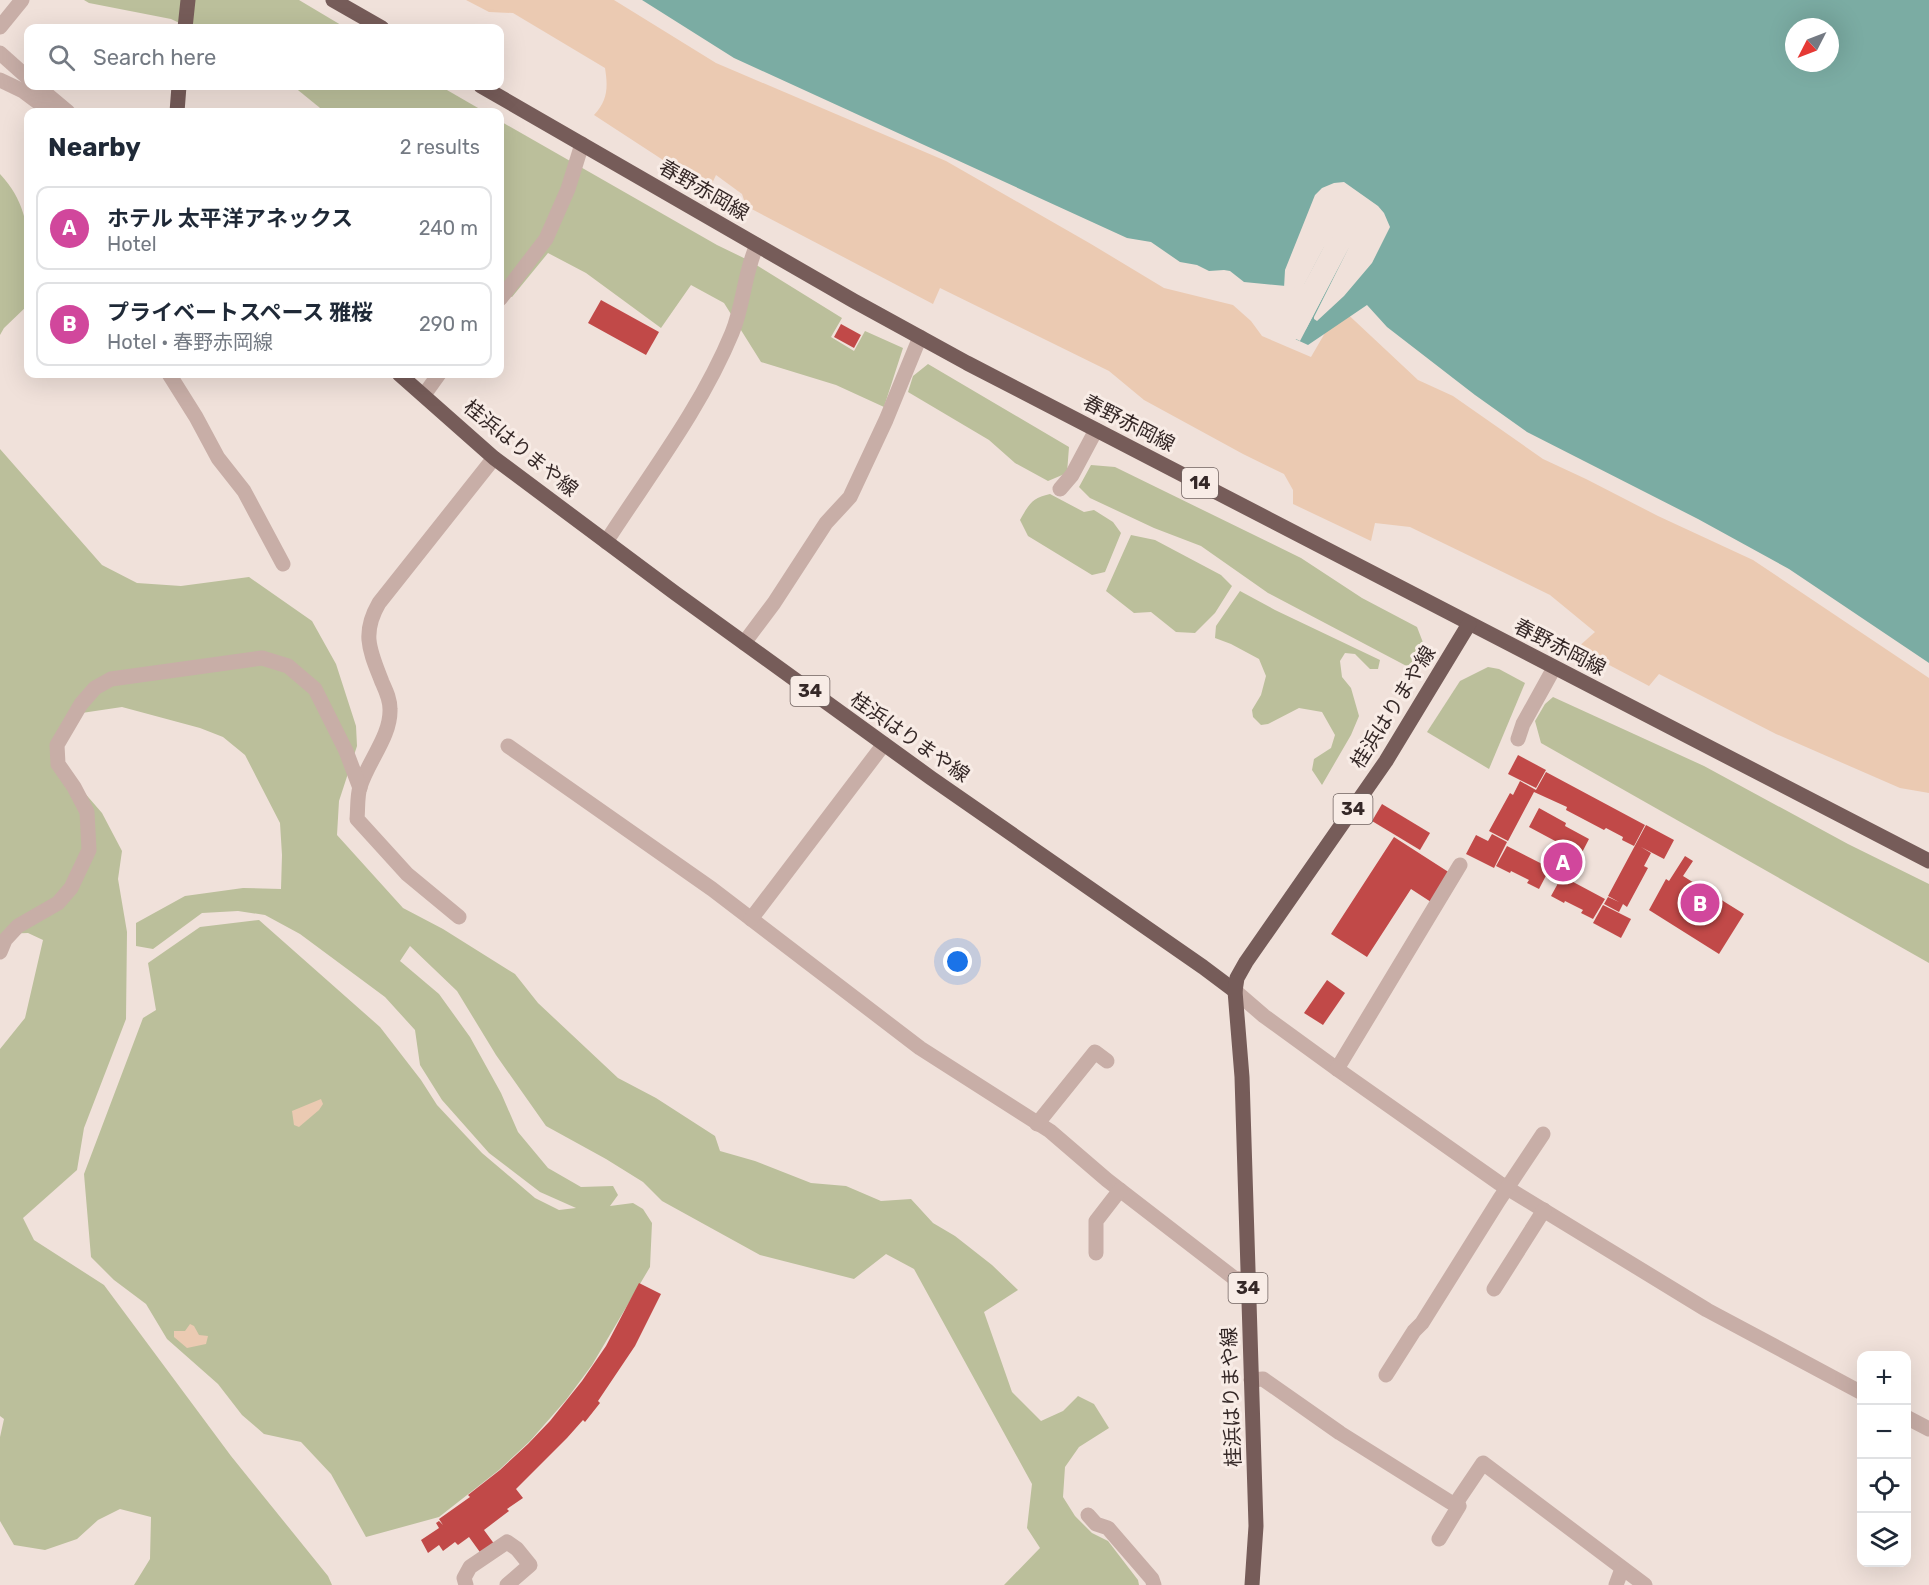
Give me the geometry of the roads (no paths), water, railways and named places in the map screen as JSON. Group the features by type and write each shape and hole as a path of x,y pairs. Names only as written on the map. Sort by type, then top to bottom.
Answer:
{"main road":[{"path":"185,24 188,0"},
{"path":"333,0 375,24"},
{"path":"177,108 179,90"},
{"name":"春野赤岡線","path":"488,90 920,338 1929,861"},
{"name":"桂浜はりまや線","path":"404,378 494,458 606,542 884,744 1203,966 1234,991"},
{"name":"桂浜はりまや線","path":"1252,1585 1256,1526 1242,1077 1234,991 1237,978 1246,962 1386,762 1469,624"}],"street":[{"path":"0,27 21,0"},
{"path":"0,52 24,74"},
{"path":"0,80 23,91 46,108"},
{"path":"43,90 63,108"},
{"path":"504,295 546,239 568,189 582,144"},
{"path":"606,542 698,402 732,333 744,298 750,261 757,245"},
{"path":"744,643 774,603 826,523 850,497 886,420 920,338"},
{"path":"172,378 218,458 244,491 283,564"},
{"path":"424,395 437,378"},
{"path":"1060,489 1072,475 1096,430"},
{"path":"459,918 407,874 357,819 360,788 388,725 390,710 388,697 372,656 369,639 370,618 379,603 494,458"},
{"path":"0,952 5,940 18,926 58,903 71,888 89,850 87,812 74,787 58,765 57,745 81,704 95,688 111,679 262,658 288,666 315,689 346,751 360,788"},
{"path":"1518,739 1523,724 1554,668"},
{"path":"751,920 884,744"},
{"path":"508,746 712,889 920,1048 1050,1131 1120,1190 1234,1278 1248,1280"},
{"path":"1337,1069 1461,865"},
{"path":"1234,991 1264,1016 1337,1069 1507,1188 1707,1310 1857,1390"},
{"path":"1037,1124 1095,1052 1107,1061"},
{"path":"1386,1375 1543,1134"},
{"path":"1095,1253 1096,1221 1120,1190"},
{"path":"1494,1288 1544,1210"},
{"path":"1251,1380 1263,1379 1340,1433 1450,1502 1456,1503"},
{"path":"1911,1420 1929,1429"},
{"path":"1456,1503 1483,1463 1645,1585"},
{"path":"1439,1539 1459,1506 1456,1503"},
{"path":"1088,1515 1096,1524 1108,1528 1152,1579 1154,1585"},
{"path":"466,1585 464,1578 470,1567 507,1542 517,1549 530,1565 507,1585"},
{"path":"1616,1585 1622,1569"}],"water":[{"path":"642,0 1929,0 1929,663 1789,569 1698,519 1527,432 1387,327 1367,305 1308,345 1295,339 1306,329 1360,226 1340,217 1304,284 1286,286 1244,282 1230,271 1209,271 1197,265 1180,262 1151,242 1127,238 734,58"}],"place":[{"name":"ホテル 太平洋アネックス","path":"1563,862"},
{"name":"プライベートスペース 雅桜","path":"1700,903"}]}
